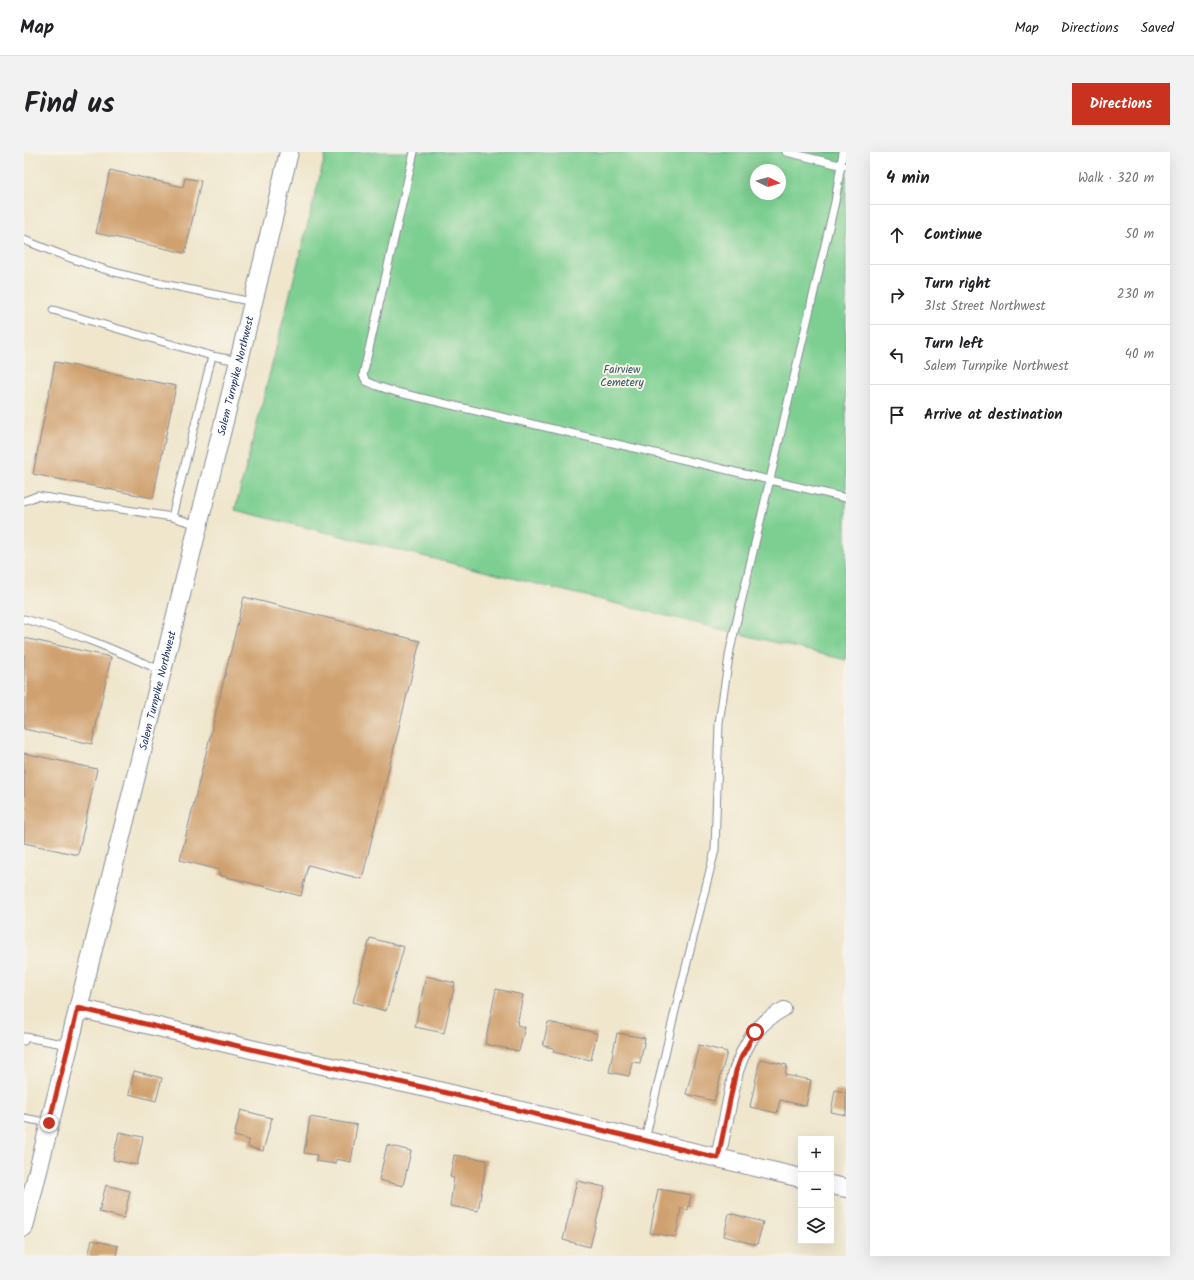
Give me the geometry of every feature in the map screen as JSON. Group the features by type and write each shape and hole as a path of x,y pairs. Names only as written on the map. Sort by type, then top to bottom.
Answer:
{"street":[{"name":"Salem Turnpike Northwest","path":"24,1227 239,361 289,152"},
{"path":"78,1008 255,1050 422,1087 798,1177"},
{"path":"718,1158 736,1071 741,1058 755,1032 769,1017 784,1009"},
{"path":"834,1185 846,1188"}],"lane":[{"path":"414,152 363,375 366,381 396,392 846,498"},
{"path":"786,152 844,166"},
{"path":"645,1140 715,850 719,723 730,650 844,166 843,152"},
{"path":"24,240 70,259 108,271 253,302"},
{"path":"53,310 212,356 239,361"},
{"path":"172,518 212,356"},
{"path":"24,501 37,496 172,518 198,525"},
{"path":"24,619 69,631 162,671"},
{"path":"24,1041 25,1037 69,1045"},
{"path":"24,1118 49,1123"}],"green space":[{"name":"Fairview Cemetery","path":"326,152 846,152 846,660 235,510"}],"building":[{"path":"110,170 183,187 185,178 201,181 185,253 96,233"},
{"path":"55,362 176,386 153,498 33,474"},
{"path":"244,597 420,641 362,879 308,865 301,896 219,875 220,870 180,860"},
{"path":"24,638 111,657 92,744 24,729"},
{"path":"24,753 97,769 78,855 24,843"},
{"path":"370,938 404,947 386,1011 353,1002"},
{"path":"426,976 455,983 444,1033 415,1027"},
{"path":"496,989 523,995 517,1025 525,1027 519,1051 485,1044"},
{"path":"548,1022 597,1033 591,1060 553,1052 554,1048 543,1046"},
{"path":"617,1033 645,1038 640,1063 632,1062 629,1076 609,1072"},
{"path":"699,1045 727,1052 714,1101 686,1094"},
{"path":"760,1059 787,1065 785,1075 811,1080 806,1106 780,1100 777,1113 750,1107"},
{"path":"134,1071 162,1078 156,1101 129,1094"},
{"path":"835,1090 846,1092 846,1115 831,1112"},
{"path":"241,1110 272,1118 263,1151 248,1147 249,1140 234,1136"},
{"path":"310,1117 357,1125 351,1162 336,1159 336,1164 316,1161 317,1155 304,1153"},
{"path":"119,1132 143,1137 137,1165 113,1160"},
{"path":"387,1145 411,1151 403,1186 379,1180"},
{"path":"454,1155 487,1160 478,1211 450,1206 454,1178 450,1177"},
{"path":"577,1181 605,1187 590,1247 563,1240"},
{"path":"106,1185 130,1191 124,1218 99,1212"},
{"path":"658,1189 691,1195 688,1210 681,1208 676,1237 650,1233"},
{"path":"729,1213 763,1222 757,1245 724,1236"},
{"path":"92,1240 118,1246 116,1256 88,1256"}],"route":[{"path":"49,1123 78,1008 255,1050 422,1087 718,1158 736,1071 755,1032"}]}
